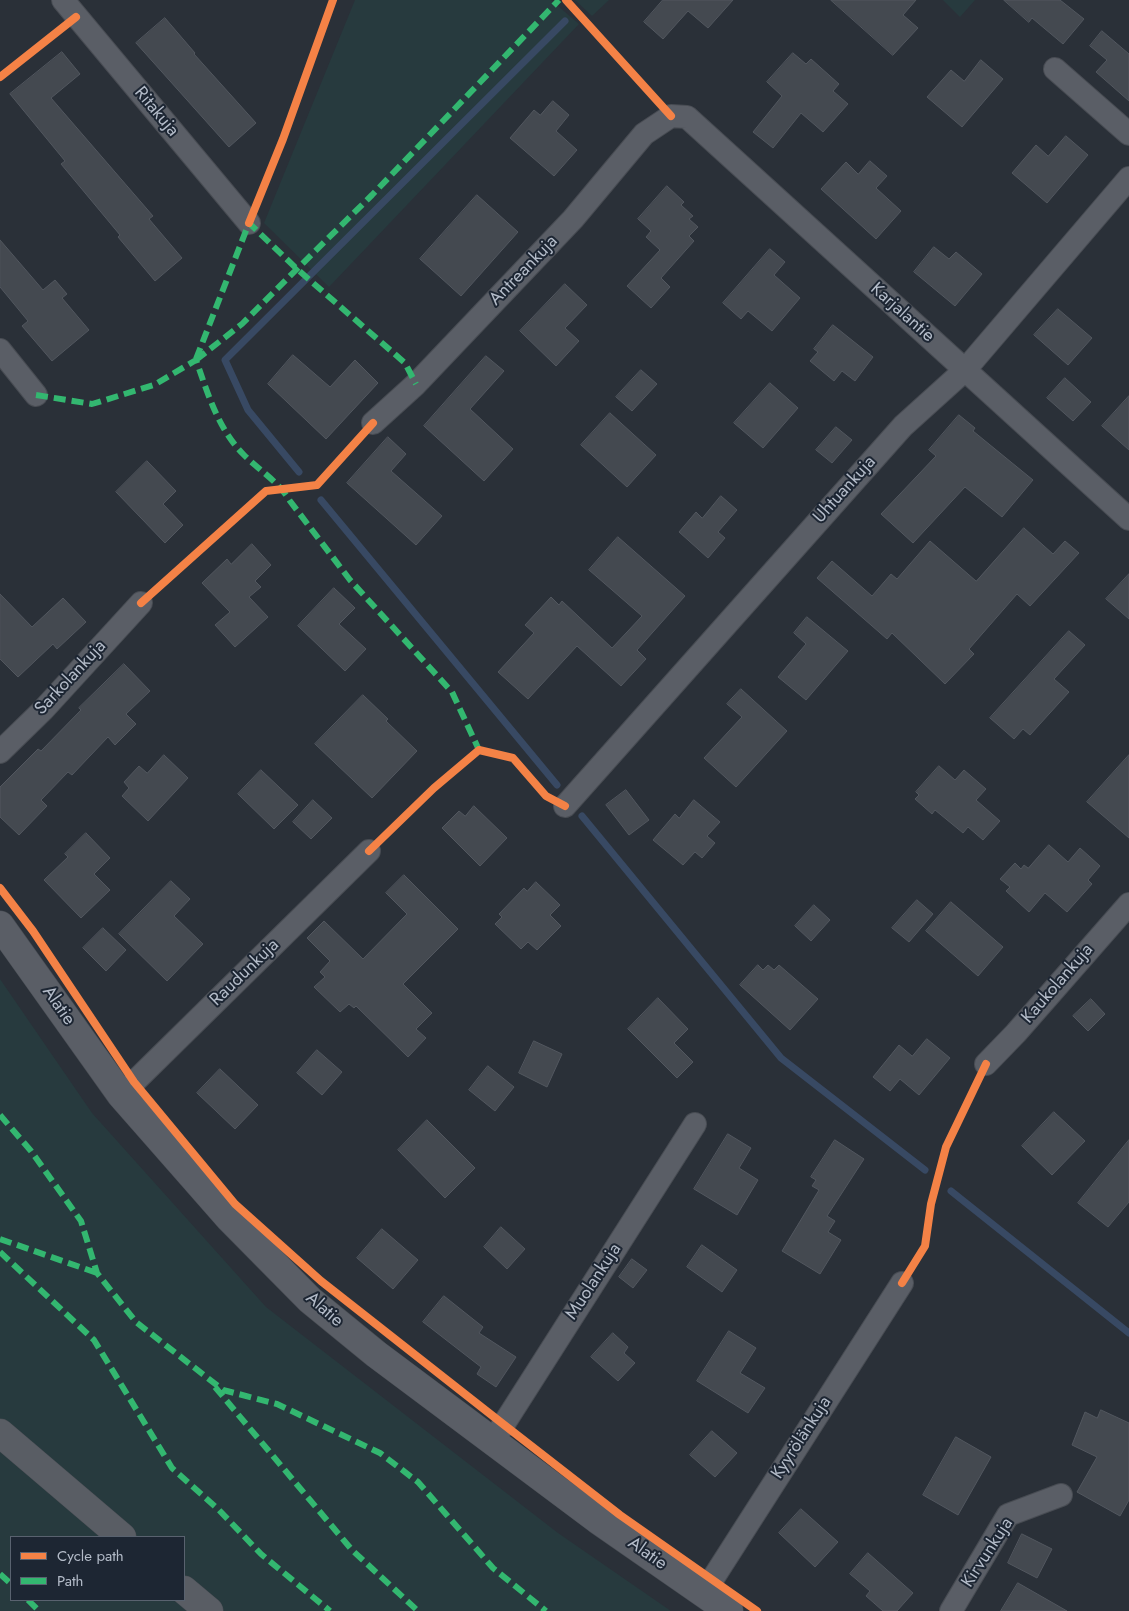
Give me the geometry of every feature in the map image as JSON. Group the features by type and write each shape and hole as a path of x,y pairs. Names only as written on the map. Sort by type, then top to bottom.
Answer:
{"main road":[{"path":"0,1433 121,1536"},
{"path":"185,1591 209,1611"}],"street":[{"name":"Ritakuja","path":"63,0 249,223"},
{"path":"1055,69 1129,134"},
{"name":"Karjalantie","path":"671,116 687,117 1129,519"},
{"name":"Antreankuja","path":"373,423 416,384 573,219 644,134 671,116"},
{"name":"Uhtuankuja","path":"565,806 903,426 965,370 1129,178"},
{"path":"0,350 36,395"},
{"name":"Sarkolankuja","path":"0,752 43,710 141,603"},
{"name":"Raudunkuja","path":"121,1096 369,851"},
{"name":"Kaukolankuja","path":"986,1064 1016,1033 1129,904"},
{"name":"Alatie","path":"0,925 121,1096 229,1218 310,1300 376,1354 598,1520 729,1611"},
{"name":"Muolankuja","path":"493,1441 695,1124"},
{"name":"Kyyrölänkuja","path":"703,1594 902,1283"},
{"name":"Kirvunkuja","path":"952,1611 1008,1515 1061,1495"}],"green space":[{"path":"355,0 551,0 579,24 329,287 264,223"},
{"path":"575,0 609,0 592,16"},
{"path":"943,0 975,0 960,17"},
{"path":"0,979 92,1113 266,1307 558,1533 671,1611 0,1611"}],"building":[{"path":"663,0 733,0 708,28 688,11 663,39 644,22"},
{"path":"831,0 916,0 903,15 918,28 893,55"},
{"path":"1004,0 1060,0 1084,19 1063,44 1032,18 1029,22"},
{"path":"165,18 194,54 256,123 229,147 136,43"},
{"path":"1102,31 1129,54 1129,101 1096,72 1107,60 1090,46"},
{"path":"62,52 80,74 51,98 153,216 149,219 182,258 155,281 118,237 120,235 61,164 65,161 10,94"},
{"path":"793,53 806,64 811,59 839,84 833,91 848,104 823,132 801,113 773,148 753,132 782,96 767,82"},
{"path":"981,60 1003,79 962,127 927,97 951,70 964,81"},
{"path":"553,101 569,115 556,131 577,150 554,176 510,138 534,110 540,115"},
{"path":"1066,136 1088,155 1047,203 1012,173 1036,145 1048,156"},
{"path":"870,161 887,176 876,188 901,211 876,239 821,189 846,162 858,174"},
{"path":"667,186 684,202 681,205 693,216 689,219 698,227 689,236 694,241 661,278 670,287 651,308 627,286 660,250 646,237 651,231 638,219"},
{"path":"477,195 518,232 461,296 420,259"},
{"path":"0,240 43,290 55,280 67,294 62,298 89,330 52,361 22,326 28,321 0,287"},
{"path":"934,247 949,259 956,252 982,274 955,306 914,272"},
{"path":"770,249 785,262 774,275 800,298 772,331 748,311 741,319 723,303"},
{"path":"565,284 587,305 565,328 579,341 556,366 520,331"},
{"path":"1058,309 1092,338 1068,365 1034,335"},
{"path":"833,325 873,357 855,381 842,371 834,381 810,361 818,352 814,349"},
{"path":"293,355 330,387 355,360 378,383 326,439 268,384"},
{"path":"486,356 504,371 470,409 513,449 484,481 424,426"},
{"path":"641,370 657,384 632,411 616,397"},
{"path":"1065,378 1091,402 1073,421 1047,398"},
{"path":"770,383 798,408 763,448 734,423"},
{"path":"1129,396 1129,450 1102,426"},
{"path":"610,413 656,455 627,487 581,445"},
{"path":"959,415 975,428 973,431 1033,480 1002,517 965,487 913,543 881,514 936,456 929,450"},
{"path":"836,427 852,440 832,463 816,450"},
{"path":"388,437 406,454 391,471 442,516 416,545 347,483"},
{"path":"147,461 176,491 163,504 183,525 165,543 116,492"},
{"path":"721,496 737,510 718,532 725,538 708,558 679,532 696,512 702,518"},
{"path":"1024,528 1053,554 1065,541 1079,553 1030,606 1017,594 969,649 974,654 945,684 892,633 887,639 817,578 832,561 872,596 891,574 897,579 930,541 976,581"},
{"path":"618,537 685,596 637,650 646,659 621,686 577,646 528,699 498,672 534,633 525,625 551,597 559,605 562,601 612,648 642,616 589,570"},
{"path":"252,544 271,565 255,581 261,587 249,597 268,617 235,647 215,625 230,612 202,583 227,559 231,564"},
{"path":"1129,574 1129,619 1106,599"},
{"path":"334,588 355,608 339,624 366,649 345,671 298,626"},
{"path":"0,594 32,627 63,598 86,622 57,649 53,644 18,677 0,659"},
{"path":"807,617 848,651 806,700 778,677 806,644 794,633"},
{"path":"1069,631 1085,645 1054,679 1069,692 1030,735 1023,729 1014,739 990,718"},
{"path":"124,664 150,691 126,714 136,724 115,745 108,737 72,775 68,772 41,800 47,806 19,835 0,817 0,787 38,749 41,751 81,710 79,708"},
{"path":"741,689 787,731 736,787 704,758 742,717 727,704"},
{"path":"363,695 417,751 372,798 315,744"},
{"path":"164,755 188,778 148,821 122,796 129,788 124,782 139,766 147,773"},
{"path":"1129,755 1129,838 1087,802"},
{"path":"939,766 955,780 964,770 986,789 976,800 1000,821 983,840 968,827 963,833 935,810 932,814 915,799 919,795 916,792"},
{"path":"261,770 298,805 274,829 238,794"},
{"path":"626,790 649,820 629,835 606,805"},
{"path":"313,800 332,818 311,839 293,822"},
{"path":"694,800 720,822 707,836 715,843 702,858 695,852 683,865 653,840 675,814 679,818"},
{"path":"474,806 507,838 480,866 442,828 459,811 465,816"},
{"path":"86,833 110,858 94,874 110,890 81,918 44,880 68,857 65,854"},
{"path":"1049,845 1068,862 1080,848 1100,866 1088,880 1092,884 1067,912 1045,893 1029,912 1006,891 1010,887 1000,879 1015,863 1021,869 1024,865 1028,868"},
{"path":"404,875 458,929 403,984 432,1013 416,1029 426,1038 408,1057 356,1006 354,1008 349,1004 340,1012 314,987 325,977 320,972 330,961 307,938 324,921 363,959 407,914 386,893"},
{"path":"171,881 190,899 174,916 203,944 167,981 119,934"},
{"path":"536,882 560,905 550,915 561,926 537,950 528,942 521,949 495,924 502,917 499,914 524,888 527,891"},
{"path":"917,900 933,914 909,942 892,928"},
{"path":"951,902 1003,947 978,976 926,931"},
{"path":"814,905 830,920 811,941 795,926"},
{"path":"103,928 126,950 106,971 83,948"},
{"path":"758,965 763,970 768,965 774,970 779,965 818,999 790,1030 740,985"},
{"path":"658,998 688,1029 674,1043 693,1062 677,1078 628,1029"},
{"path":"1091,999 1105,1014 1088,1031 1073,1016"},
{"path":"927,1039 950,1058 919,1095 900,1079 890,1091 873,1077 899,1045 912,1056"},
{"path":"534,1041 562,1054 547,1087 519,1073"},
{"path":"317,1050 342,1072 322,1095 297,1073"},
{"path":"488,1066 514,1087 495,1111 469,1090"},
{"path":"220,1069 258,1105 235,1129 197,1093"},
{"path":"1054,1112 1085,1141 1052,1175 1022,1146"},
{"path":"427,1120 475,1168 445,1198 398,1150"},
{"path":"728,1134 751,1148 739,1168 758,1180 737,1215 694,1189"},
{"path":"835,1140 864,1159 827,1216 835,1221 828,1232 841,1240 820,1274 782,1251 819,1190 812,1186 816,1180 811,1177"},
{"path":"1129,1140 1129,1202 1108,1227 1078,1203"},
{"path":"501,1227 525,1249 507,1269 484,1247"},
{"path":"382,1229 418,1260 393,1289 357,1258"},
{"path":"702,1245 737,1270 722,1292 687,1267"},
{"path":"632,1259 647,1270 633,1288 619,1277"},
{"path":"444,1296 483,1327 479,1333 516,1357 496,1387 477,1374 481,1367 423,1322"},
{"path":"729,1331 756,1348 740,1373 765,1388 748,1413 697,1381"},
{"path":"613,1333 628,1347 624,1353 635,1363 618,1381 591,1357"},
{"path":"1101,1410 1129,1423 1129,1500 1120,1516 1077,1492 1097,1457 1072,1445 1085,1412 1097,1418"},
{"path":"712,1431 737,1453 715,1477 690,1455"},
{"path":"956,1437 991,1457 958,1515 923,1495"},
{"path":"801,1509 838,1542 815,1567 779,1533"},
{"path":"1022,1534 1052,1549 1037,1578 1008,1563"},
{"path":"868,1553 913,1593 897,1611 883,1611 866,1596 870,1591 850,1574"},
{"path":"1018,1583 1067,1611 1001,1611"}],"waterway":[{"path":"299,472 248,410 225,360 565,21"},
{"path":"321,500 557,785"},
{"path":"582,816 781,1058 925,1170"},
{"path":"951,1191 1129,1333"}],"marked path":[{"path":"196,360 242,324 372,195 559,0"},
{"path":"196,359 249,223 297,269 405,363 416,384"},
{"path":"36,395 92,404 154,385 196,360 215,410 227,434 244,455 280,488 350,580 452,692 479,750"},
{"path":"0,1115 31,1151 81,1221 97,1273 136,1322 223,1390 277,1404 380,1453 418,1482 493,1568 546,1611"},
{"path":"0,1239 97,1273"},
{"path":"0,1252 94,1340 172,1468 218,1509 261,1554 330,1611"},
{"path":"215,1387 352,1550 418,1611"},
{"path":"0,1574 10,1583"},
{"path":"29,1601 39,1611"}],"cycle path":[{"path":"249,223 283,139 333,0"},
{"path":"566,0 671,116"},
{"path":"0,77 76,17"},
{"path":"141,603 266,491 317,485 373,423"},
{"path":"369,851 434,788 479,750 513,758 546,796 565,806"},
{"path":"0,888 33,931 134,1082 235,1204 321,1281 503,1424 620,1515 757,1611"},
{"path":"902,1283 925,1246 931,1204 946,1147 986,1064"}]}
